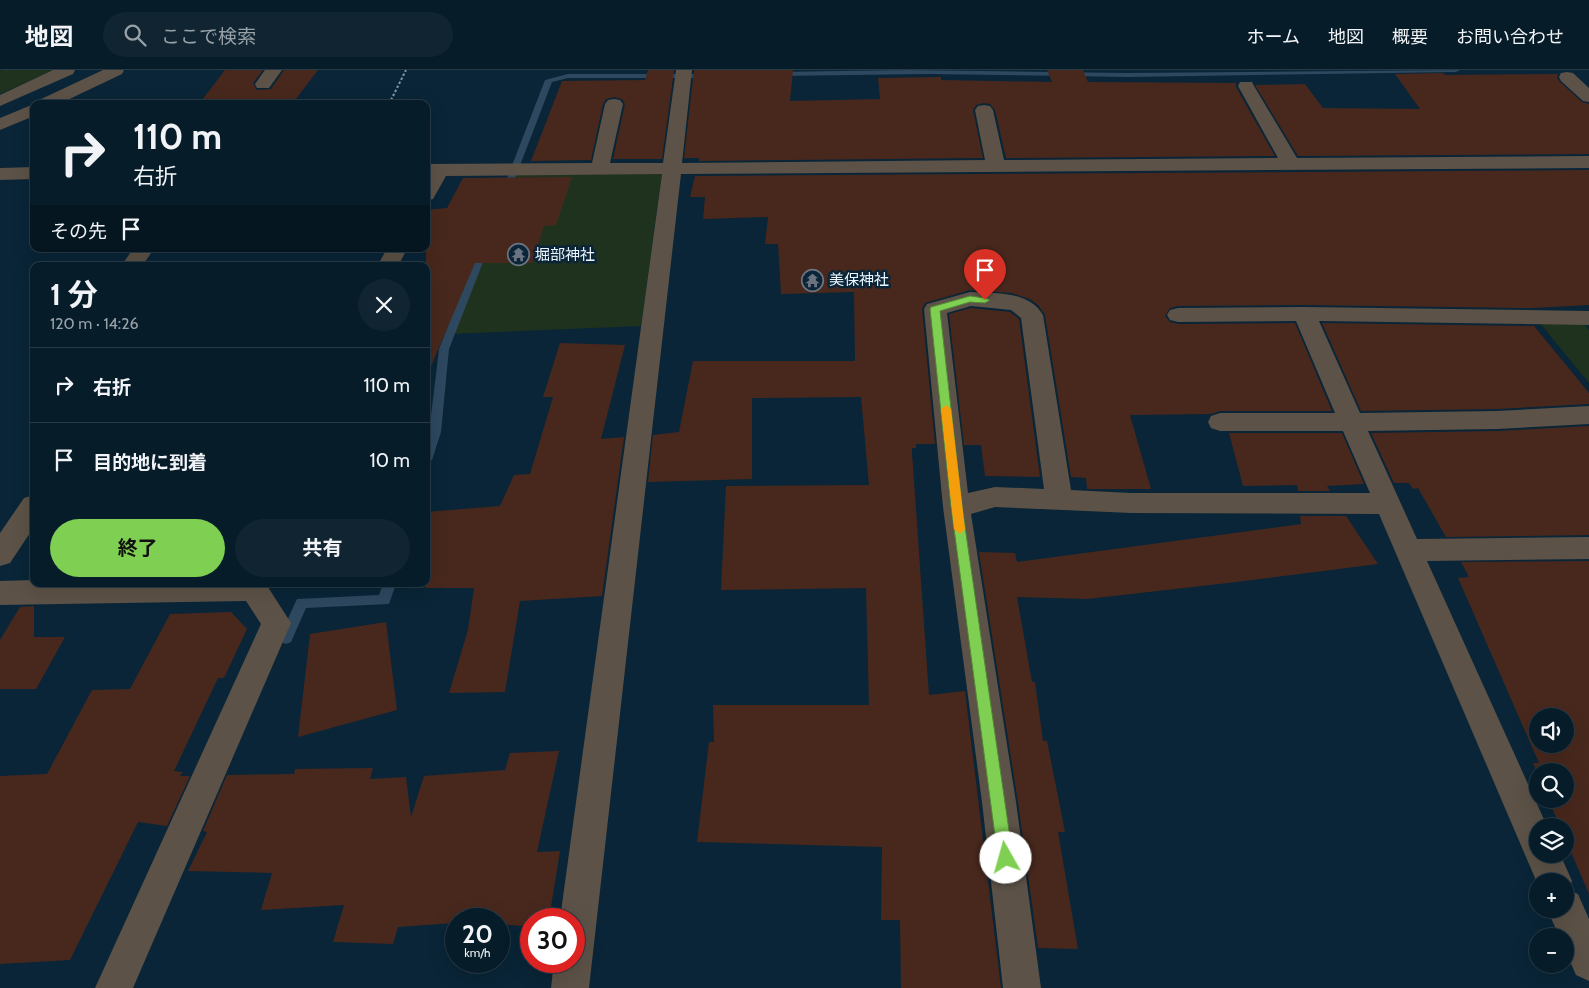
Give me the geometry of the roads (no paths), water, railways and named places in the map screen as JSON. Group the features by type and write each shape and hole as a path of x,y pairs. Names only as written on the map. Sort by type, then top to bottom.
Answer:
{"street":[{"path":"0,100 67,70"},
{"path":"53,100 116,70"},
{"path":"263,84 274,70"},
{"path":"580,908 684,70"},
{"path":"1567,77 1589,97"},
{"path":"1246,86 1291,164"},
{"path":"600,168 614,104"},
{"path":"984,110 996,166"},
{"path":"0,125 30,111"},
{"path":"433,170 1589,162"},
{"path":"0,174 30,173"},
{"path":"134,262 142,252"},
{"path":"1022,988 999,802 956,506 935,309 970,299 1017,303 1032,315 1059,500"},
{"path":"1304,314 1529,825"},
{"path":"1178,315 1304,314 1589,318"},
{"path":"1220,422 1352,423 1529,419 1589,415"},
{"path":"956,506 995,497 1131,504 1388,504"},
{"path":"0,555 30,511"},
{"path":"1408,550 1589,548"},
{"path":"0,593 254,589 276,623 114,988"},
{"path":"1570,918 1588,956"},
{"path":"570,988 572,973"}],"waterway":[{"path":"776,74 928,72 1128,75 1456,70"},
{"path":"505,194 549,80 568,76 709,76"},
{"path":"430,448 435,432 444,349 484,247"},
{"path":"286,638 302,603 384,600 388,587"}],"place":[{"name":"堀部神社","path":"519,255"},
{"name":"美保神社","path":"813,280"}]}
